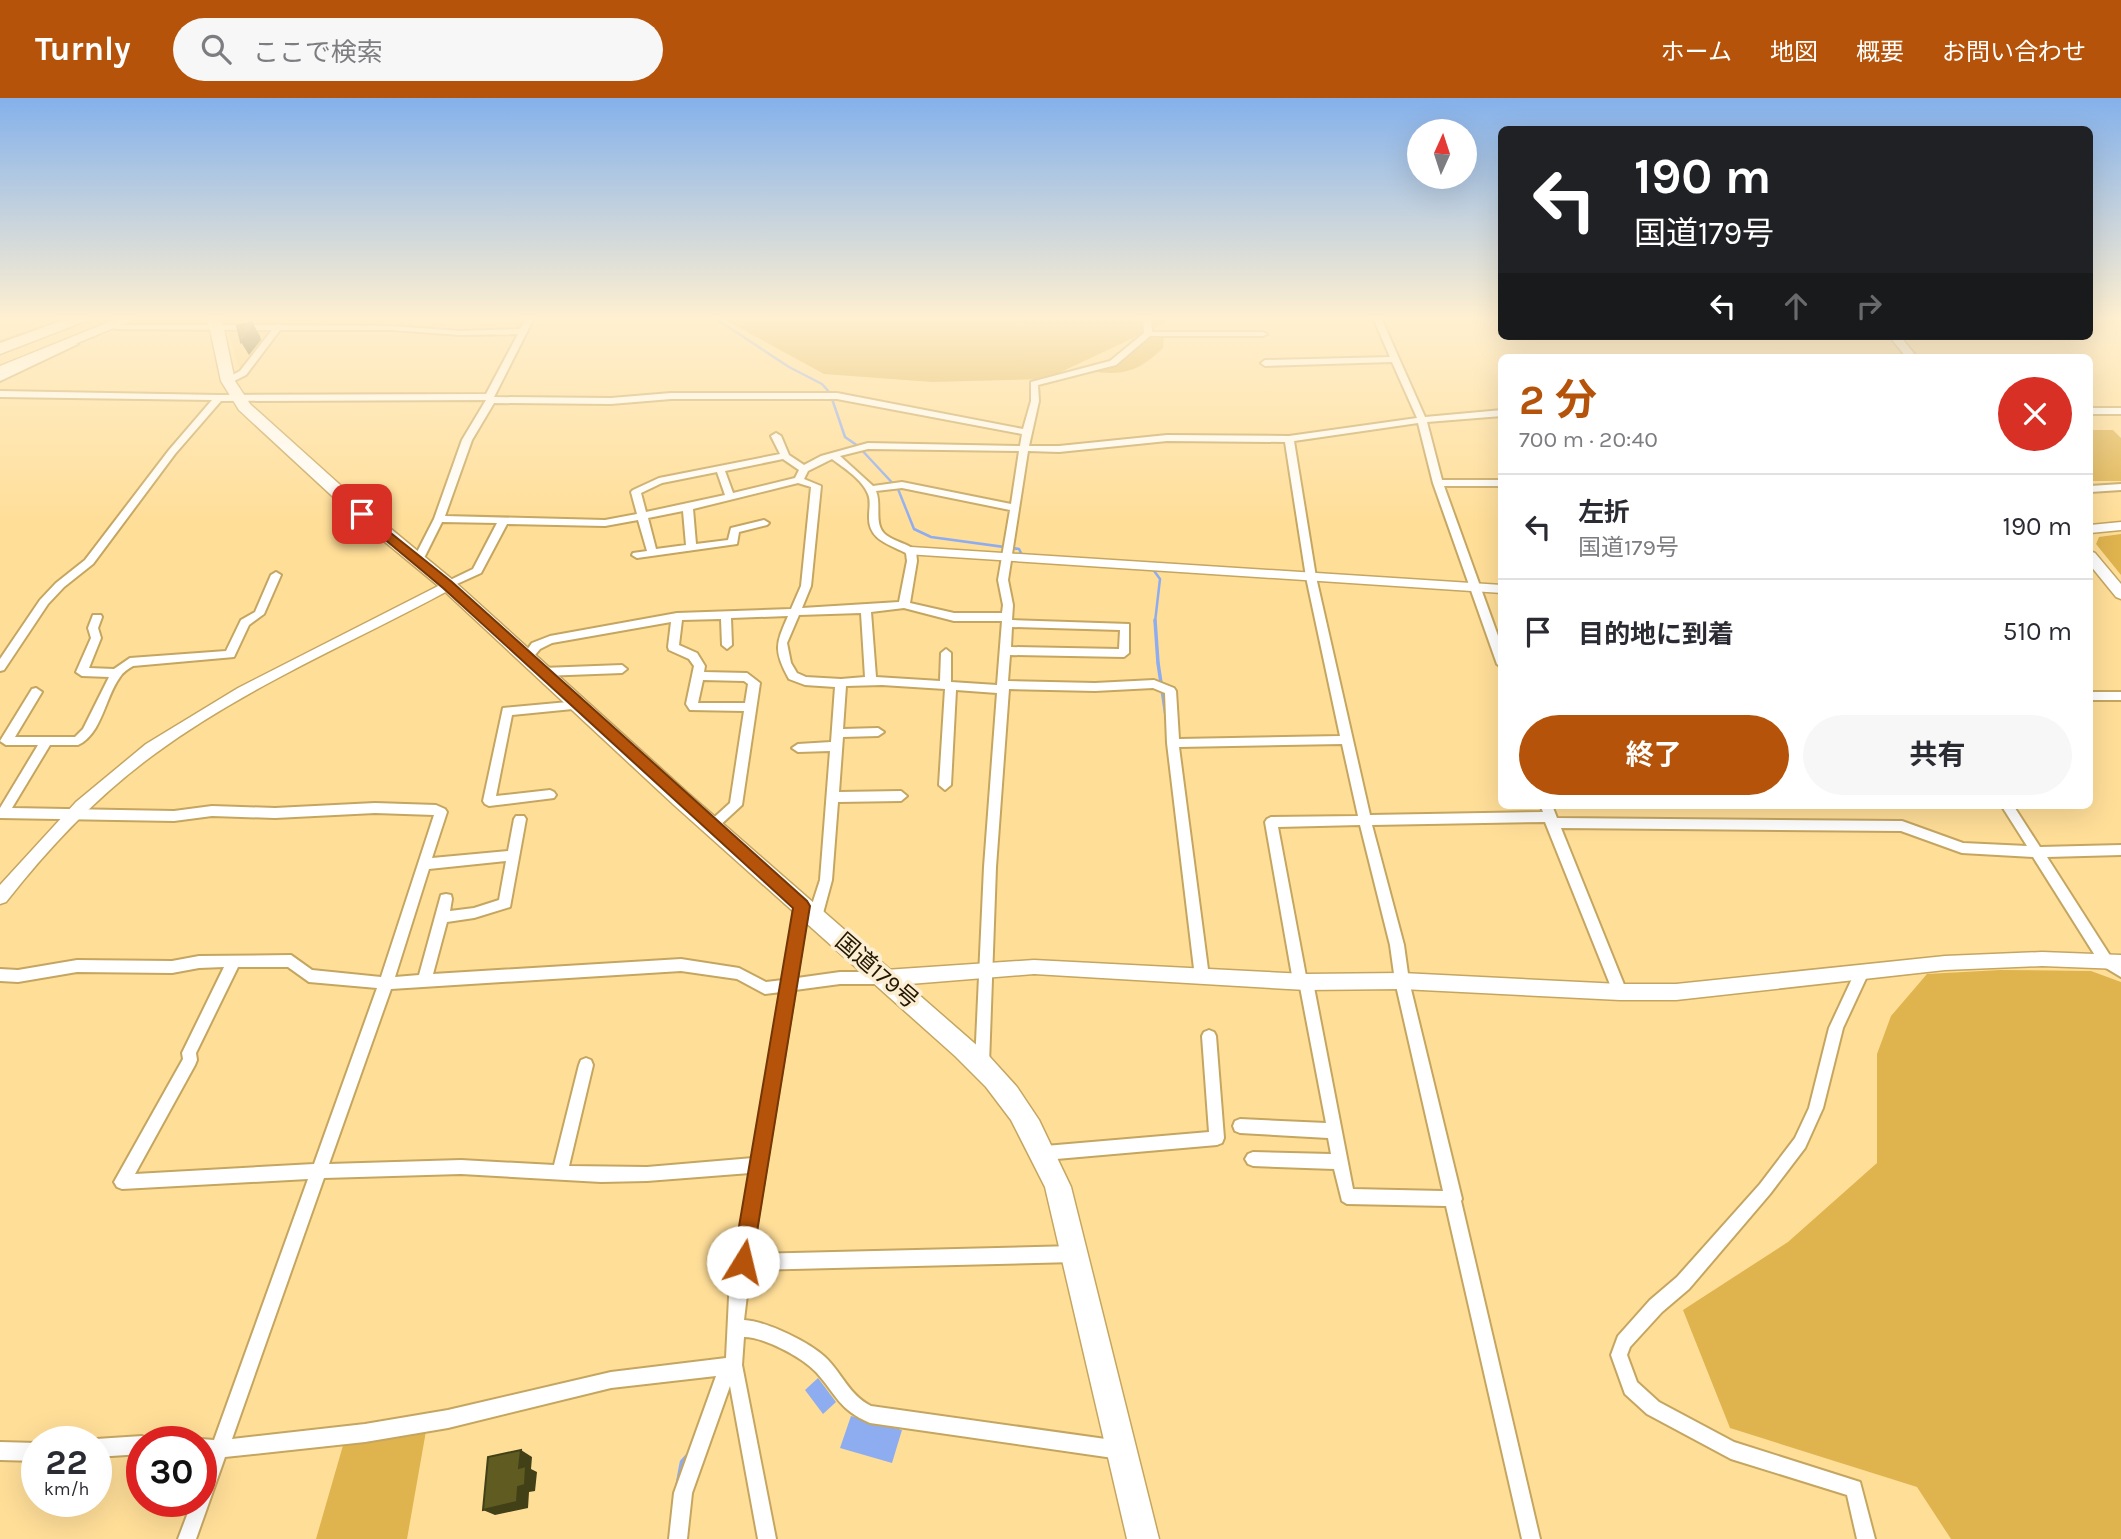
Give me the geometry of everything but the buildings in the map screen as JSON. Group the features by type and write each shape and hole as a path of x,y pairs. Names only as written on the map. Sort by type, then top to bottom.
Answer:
{"highway":[{"path":"226,387 227,392"},
{"name":"国道179号","path":"227,392 275,437 448,585 712,826 982,1065 1018,1106 1045,1153 1058,1187 1143,1539"}],"main road":[{"path":"2093,529 2121,526"},
{"path":"2093,560 2121,594"}],"street":[{"path":"0,667 44,602 60,584 89,562 172,452 231,387"},
{"path":"418,561 439,519 467,440 496,387"},
{"path":"982,1065 985,972 1007,620 1003,579 1027,432 1035,401 1034,387"},
{"path":"1408,387 1422,420 1438,483 1498,652"},
{"path":"0,394 227,392 611,401 671,396 836,396 1027,432"},
{"path":"2093,411 2121,411"},
{"path":"799,480 804,469 833,455 875,446 1059,449 1167,438 1289,439 1422,420 1498,413"},
{"path":"776,436 785,456 804,469"},
{"path":"1289,439 1311,578 1346,740 1391,920 1402,981 1531,1539"},
{"path":"833,455 871,489 875,500 874,524 877,532 911,551 1498,589"},
{"path":"652,552 636,492 659,481 785,456"},
{"path":"720,469 730,497"},
{"path":"439,519 604,523 688,508 799,480 816,486 807,586 782,643 786,663 793,676 805,681 871,679 948,687 1095,687 1154,684 1170,691 1202,977"},
{"path":"1438,483 1498,483"},
{"path":"871,489 902,485 1015,508"},
{"path":"2093,489 2121,487"},
{"path":"688,508 691,547"},
{"path":"0,897 43,844 138,758 176,731 244,691 477,571 503,521"},
{"path":"637,555 733,542 734,530 764,523"},
{"path":"904,605 912,561 911,551"},
{"path":"36,692 6,741 78,741 87,732 116,673 130,662 230,653 245,623 259,614 276,575"},
{"path":"621,669 534,665 536,646 550,640 677,617 796,610 866,610 904,605 954,617 1125,627 1124,653 1005,651"},
{"path":"866,610 871,679"},
{"path":"726,614 726,645"},
{"path":"97,617 93,628 96,638 82,672 116,673"},
{"path":"677,617 673,647 696,659 700,666 692,704 694,707 750,707"},
{"path":"945,785 948,687 946,653"},
{"path":"698,676 752,678 736,805 712,826"},
{"path":"767,1539 734,1365 735,1329 743,1262 789,987 808,912 826,880 841,682"},
{"path":"2093,696 2121,696"},
{"path":"550,795 489,800 507,711 579,705"},
{"path":"839,733 878,733"},
{"path":"1174,743 1227,744 1294,738 1346,740"},
{"path":"1,813 47,741"},
{"path":"797,748 837,746"},
{"path":"831,797 901,796"},
{"path":"1,813 174,816 212,811 275,813 375,808 441,812 386,983 217,1457"},
{"path":"2010,809 2116,965"},
{"path":"1549,815 1620,992"},
{"path":"1454,1199 1347,1196 1271,822 1549,815 1902,826 1962,848 2039,852 2121,850"},
{"path":"441,917 474,913 505,903 520,819"},
{"path":"426,864 514,855"},
{"path":"425,980 446,899"},
{"path":"0,975 18,976 77,966 172,967 199,962 291,961 309,976 386,983 681,965 739,974 765,988 789,987 840,978 885,978 1034,967 1303,981 1402,981 1620,992 1676,992 1993,960 2116,965"},
{"path":"234,961 189,1053 190,1060 122,1182 319,1171 395,1171 461,1167 647,1174 760,1165"},
{"path":"1863,972 1836,1028 1816,1108 1800,1143 1765,1189 1683,1283 1656,1306 1624,1342 1619,1355 1630,1388 1653,1408 1731,1450 1854,1488 1866,1539"},
{"path":"1045,1153 1217,1138 1209,1035"},
{"path":"560,1172 586,1065"},
{"path":"1240,1126 1335,1130"},
{"path":"1253,1159 1341,1162"},
{"path":"743,1262 1075,1254"},
{"path":"735,1329 752,1329 804,1353 819,1364 839,1394 855,1408 870,1414 1122,1450"},
{"path":"217,1449 365,1433 448,1419 611,1380 734,1365"},
{"path":"678,1539 683,1493 691,1467 725,1375 734,1365"},
{"path":"0,1451 21,1452"},
{"path":"187,1539 195,1517"}],"shaded area":[{"path":"2093,430 2113,430 2121,438 2121,481 2093,481"},
{"path":"2121,534 2121,575 2096,544 2099,537"},
{"path":"2000,970 2091,971 2121,982 2121,1539 1951,1539 1917,1487 1730,1428 1683,1310 1788,1242 1877,1163 1877,1054 1891,1016 1927,974"},
{"path":"426,1431 407,1539 316,1539 344,1442"}],"water":[{"path":"818,1378 836,1402 823,1414 805,1390"},
{"path":"851,1416 902,1430 892,1463 840,1448"}],"waterway":[{"path":"825,387 830,393 845,437 858,446 898,489 914,529 931,537 1019,549 1023,557"},
{"path":"1152,568 1160,579 1155,621"},
{"path":"1155,621 1167,723"},
{"path":"677,1488 682,1462 690,1453"}],"route":[{"path":"362,514 448,585 802,906 743,1262"}]}
